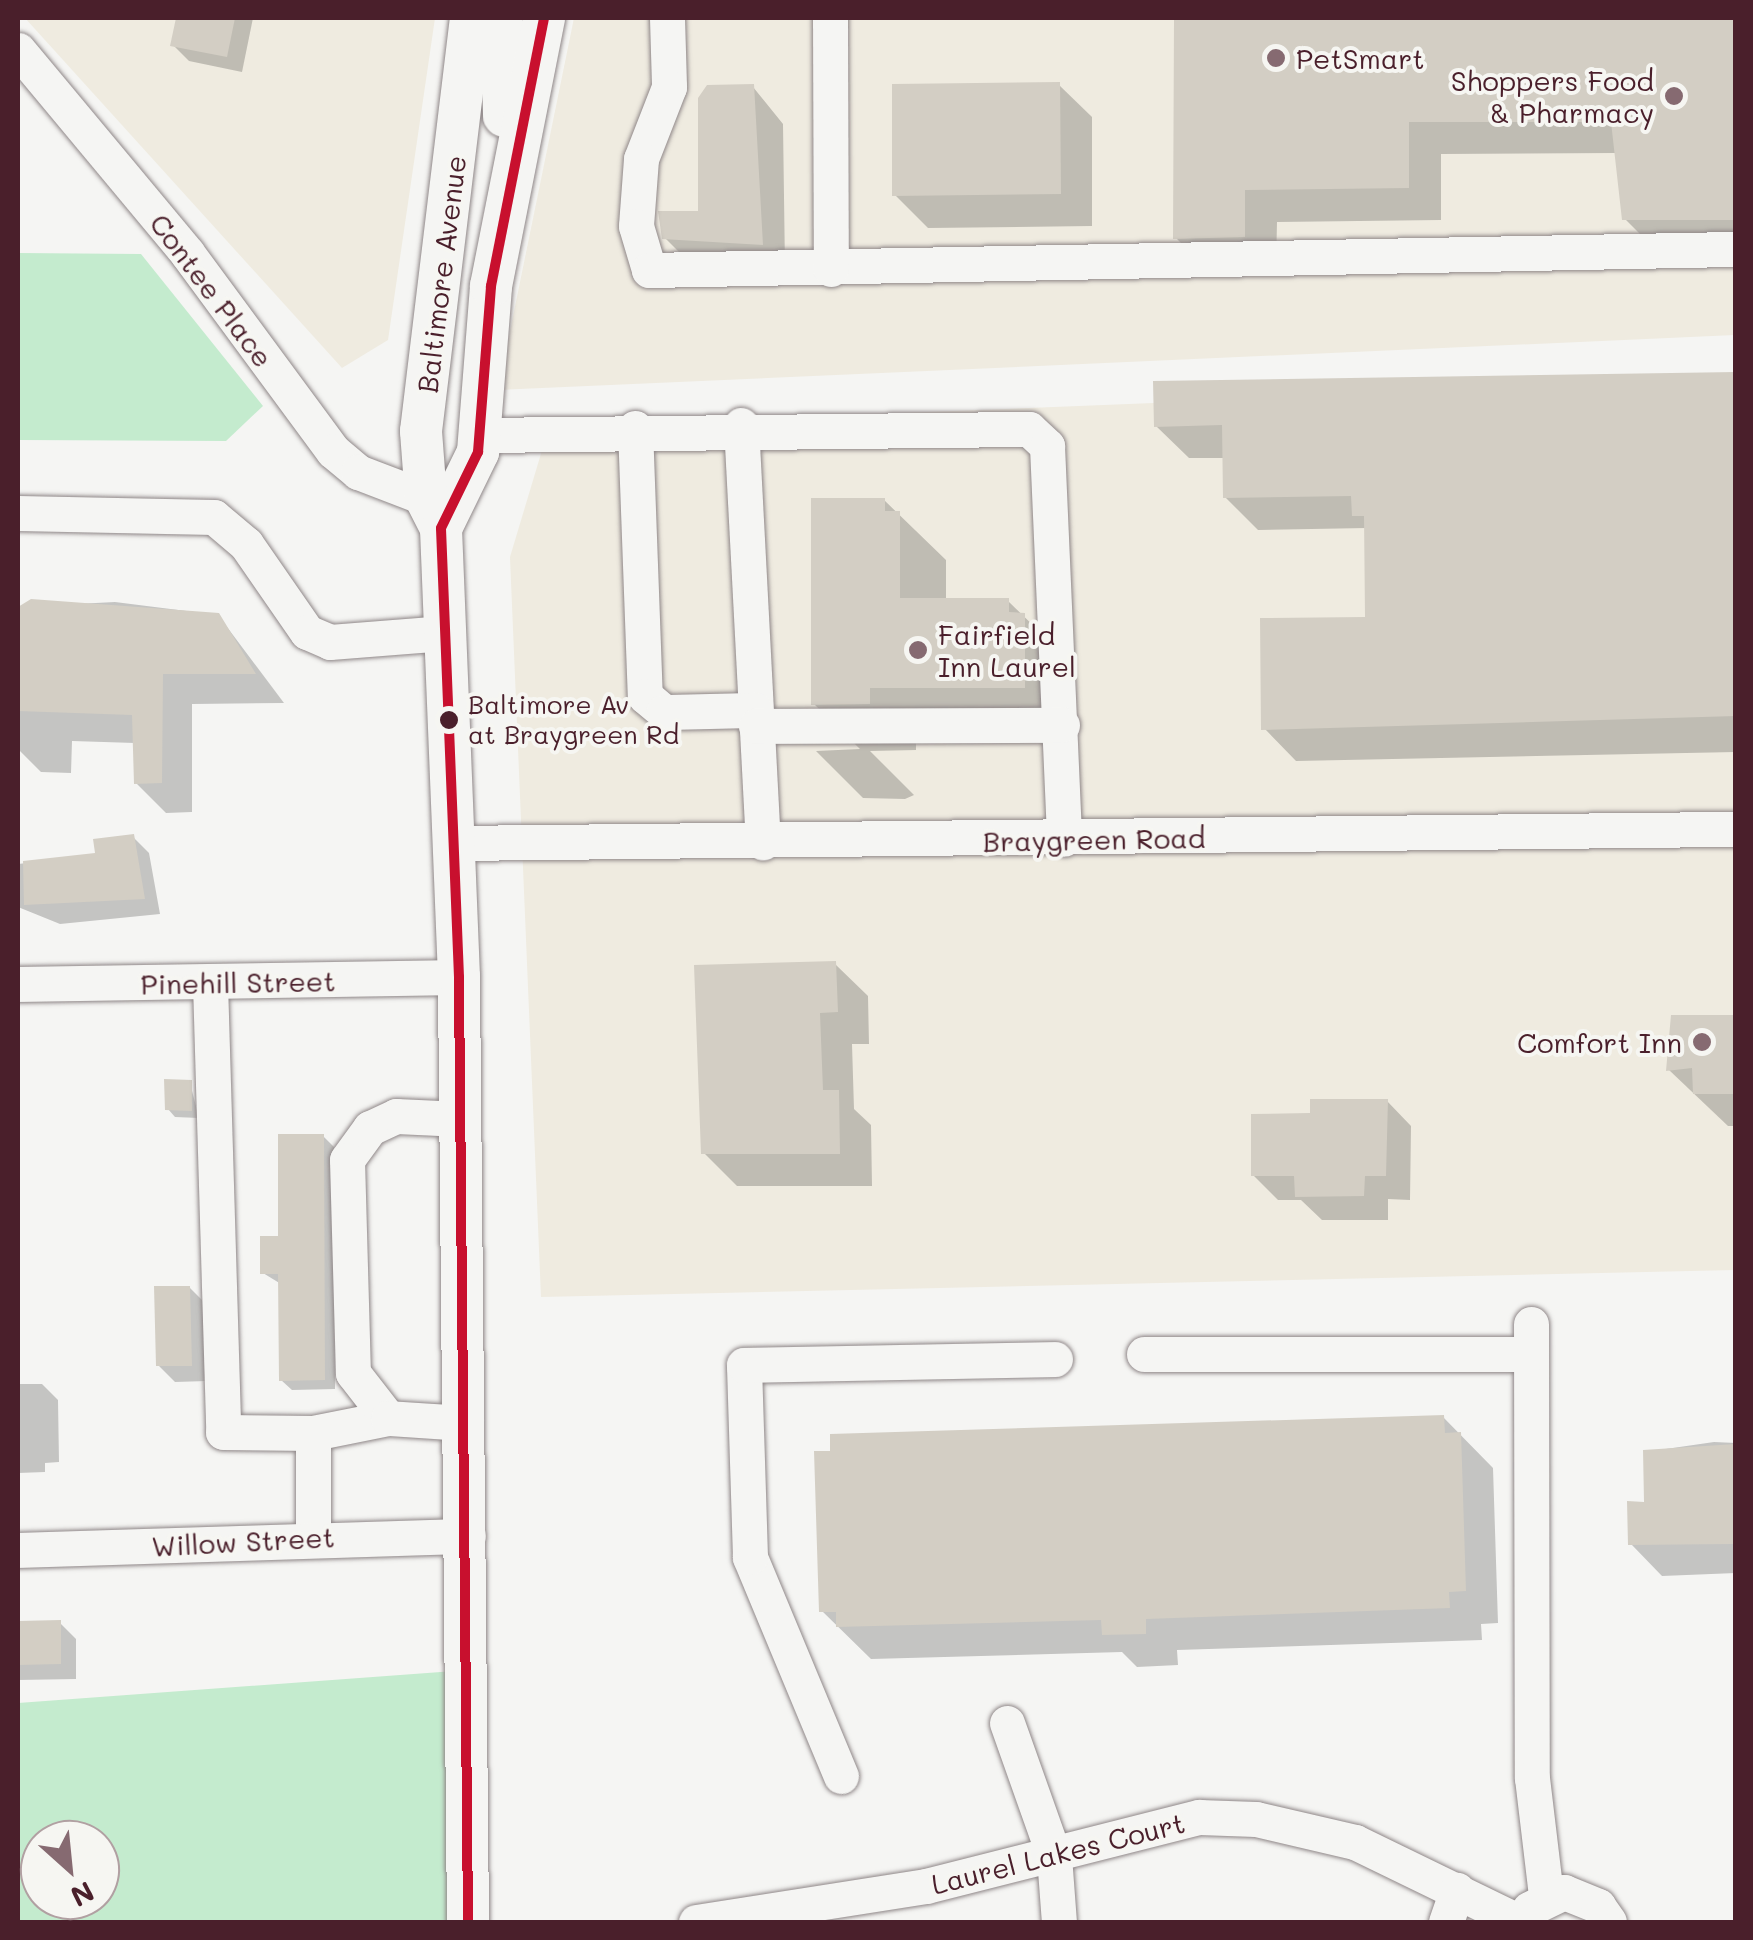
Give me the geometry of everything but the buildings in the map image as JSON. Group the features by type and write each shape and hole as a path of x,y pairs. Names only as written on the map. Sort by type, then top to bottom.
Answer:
{"main road":[{"name":"Baltimore Avenue","path":"468,1922 468,1536 459,977 445,633 434,513 421,431 471,18"},
{"path":"501,18 504,212"},
{"name":"Baltimore Avenue","path":"434,513 479,435 504,212 544,18"}],"street":[{"path":"667,18 669,87 641,159 638,258 649,270 1736,249"},
{"path":"830,18 831,269"},
{"name":"Contee Place","path":"18,50 188,253 332,452 358,472 434,513"},
{"path":"479,435 740,425 1030,428 1047,446 1064,839"},
{"path":"740,425 762,842"},
{"path":"635,428 645,696 664,712 1062,725"},
{"path":"18,513 214,517 246,544 307,632 330,642 445,633"},
{"name":"Braygreen Road","path":"453,844 1736,828"},
{"name":"Pinehill Street","path":"18,984 210,984 459,977"},
{"path":"210,984 223,1432 313,1433 388,1418 466,1423"},
{"path":"388,1418 352,1373 347,1160 370,1128 396,1116 461,1119"},
{"path":"1144,1354 1531,1339 1532,1778 1546,1896 1582,1896 1609,1922"},
{"path":"842,1776 750,1556 744,1365 1055,1359"},
{"path":"313,1433 313,1535"},
{"name":"Willow Street","path":"18,1550 313,1535 468,1536"},
{"path":"1007,1723 1054,1856 1059,1922"},
{"name":"Laurel Lakes Court","path":"696,1922 824,1908 1054,1856 1168,1820 1256,1819 1355,1842 1451,1906 1520,1922 1546,1896"}],"shaded area":[{"path":"25,18 435,18 388,340 342,368"},
{"path":"574,18 1735,18 1735,335 498,390"},
{"path":"1735,380 1735,1270 541,1297 510,557 549,427"}],"green space":[{"path":"18,253 141,254 263,406 226,441 18,440"},
{"path":"468,1670 473,1922 18,1922 18,1703"}],"transit line":[{"path":"468,1922 459,977 441,528 478,452 491,286 544,18"}],"place":[{"name":"PetSmart","path":"1276,58"},
{"name":"Shoppers Food & Pharmacy","path":"1674,96"},
{"name":"Fairfield Inn Laurel","path":"918,650"},
{"name":"Baltimore Av at Braygreen Rd","path":"449,720"},
{"name":"Comfort Inn","path":"1702,1042"}]}
